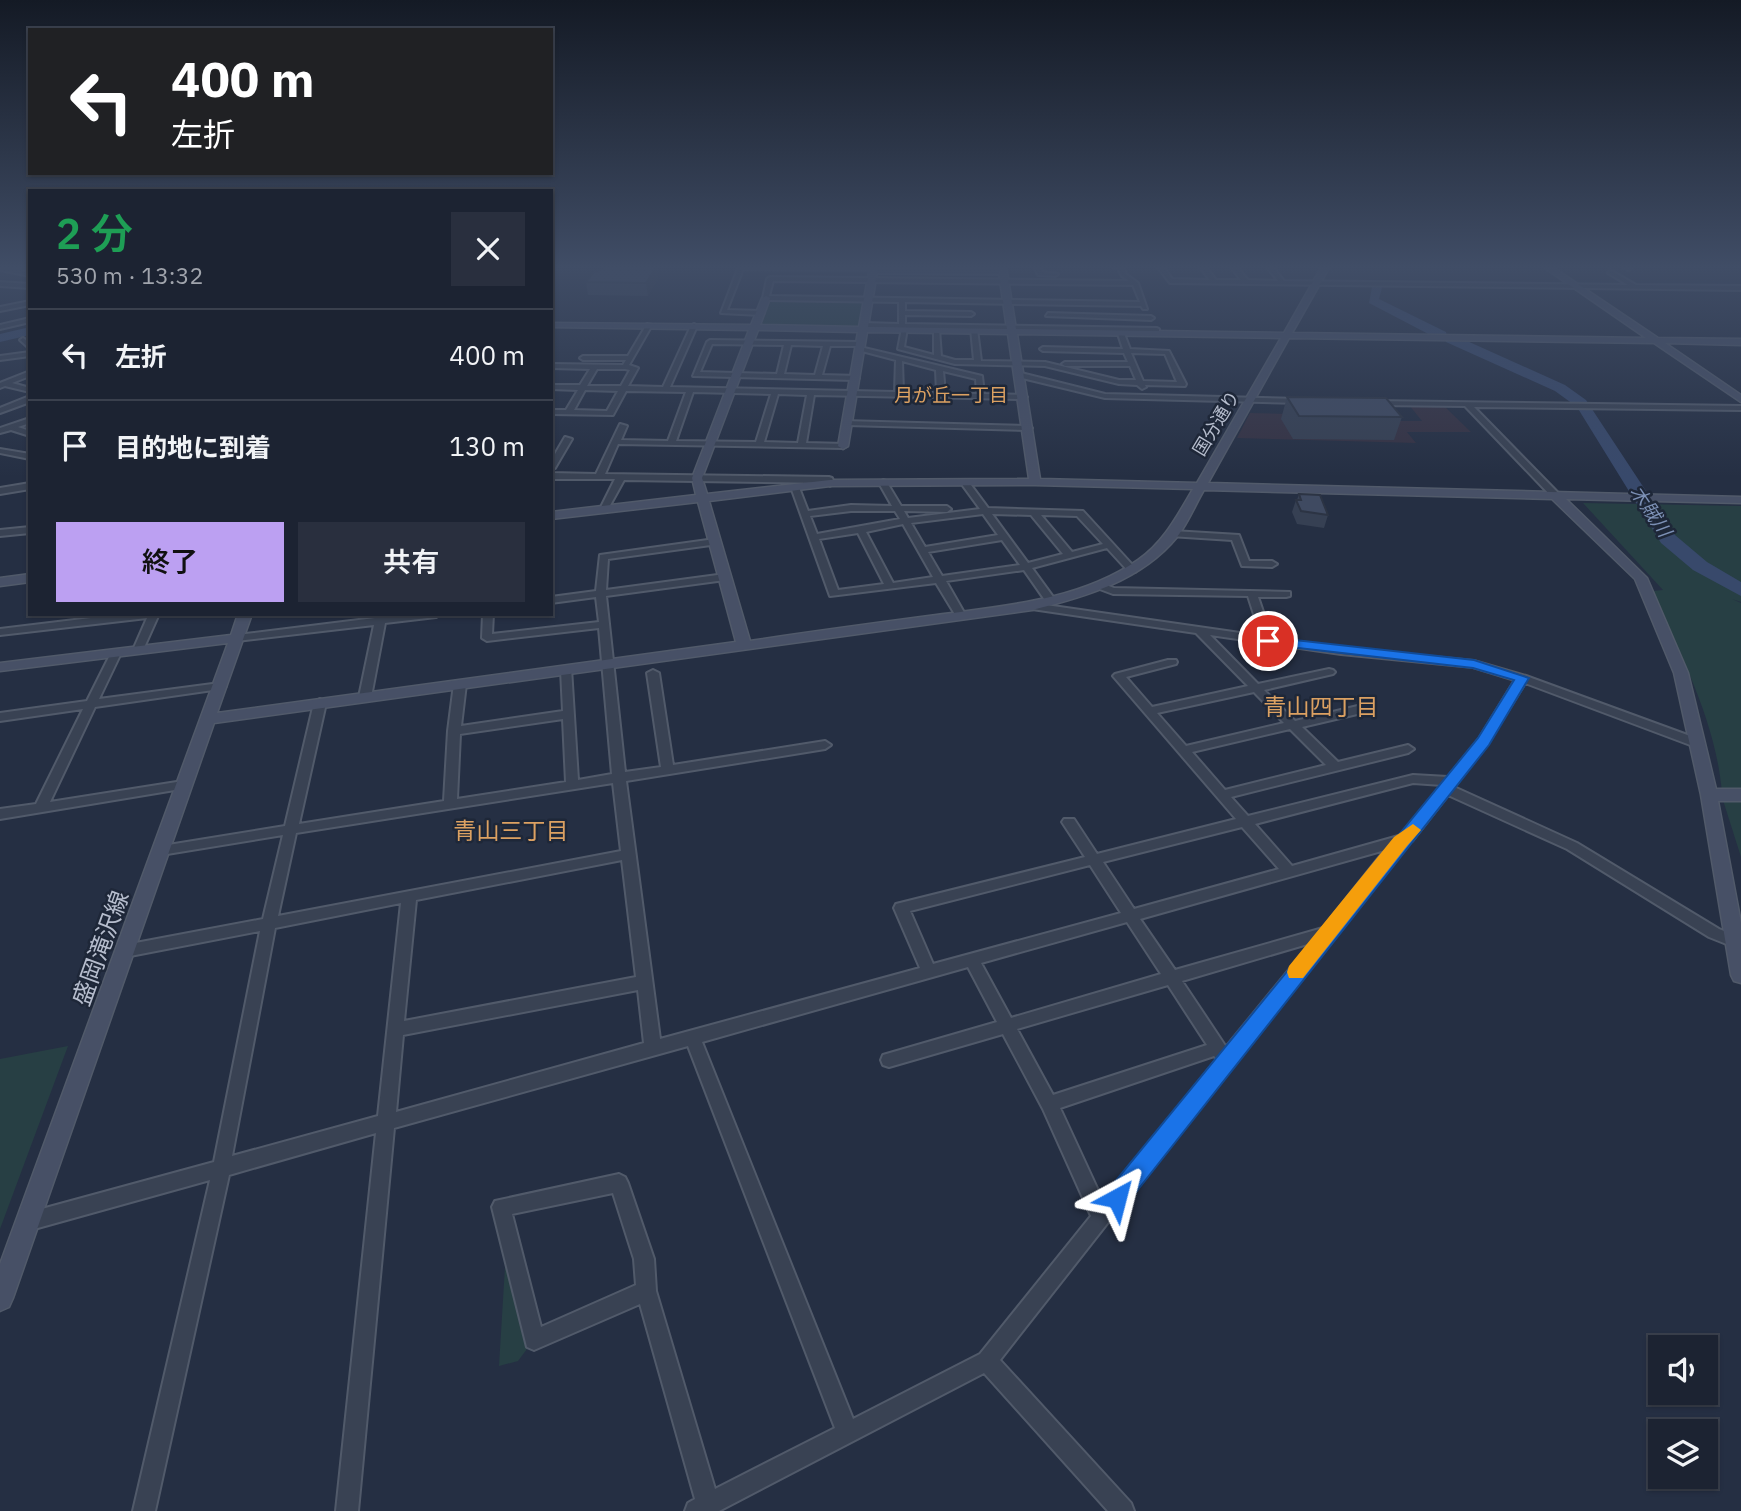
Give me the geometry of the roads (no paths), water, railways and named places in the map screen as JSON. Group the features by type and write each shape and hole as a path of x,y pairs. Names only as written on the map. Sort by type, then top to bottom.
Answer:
{"street":[{"path":"625,367 642,337"},
{"path":"666,388 689,337"},
{"path":"744,645 698,478 752,337"},
{"path":"615,442 843,446 862,337"},
{"path":"902,337 900,348 938,358 978,362 1133,364"},
{"path":"937,337 938,358"},
{"path":"975,337 978,362"},
{"path":"1013,337 1035,482"},
{"path":"1041,337 1045,364"},
{"path":"1122,337 1148,400"},
{"name":"国分通り","path":"1173,534 1196,487 1285,337"},
{"path":"1397,337 1741,342"},
{"path":"1649,337 1741,399"},
{"path":"23,340 28,345"},
{"path":"855,378 696,374 710,342 827,343 860,346 899,359 979,378 981,396"},
{"path":"780,376 788,343"},
{"path":"818,377 827,343"},
{"path":"1043,349 1167,352 1182,384 1119,382 1045,364"},
{"path":"0,358 28,354"},
{"path":"583,358 630,358"},
{"path":"899,359 899,395"},
{"path":"553,366 634,368 610,413 553,412"},
{"path":"569,412 594,367"},
{"path":"939,368 941,395"},
{"path":"2,385 28,374"},
{"path":"1020,375 1105,396 1148,400 1312,401"},
{"path":"2,385 28,390"},
{"path":"553,387 1023,397"},
{"path":"671,443 690,390"},
{"path":"759,445 775,393"},
{"path":"801,446 811,393"},
{"path":"0,411 28,400"},
{"path":"1368,402 1741,408"},
{"path":"1467,404 1556,496 1641,578 1681,673 1709,794 1739,959"},
{"path":"11,407 28,410"},
{"path":"0,431 28,421"},
{"path":"847,423 1028,428"},
{"path":"599,477 623,426"},
{"path":"11,428 28,433"},
{"path":"553,465 568,439"},
{"path":"0,451 28,457"},
{"path":"553,476 829,480 830,483"},
{"path":"604,509 621,477"},
{"path":"553,516 830,483 1035,482 1741,500"},
{"path":"883,483 961,616"},
{"path":"965,483 1051,601"},
{"path":"0,491 28,486"},
{"path":"795,487 835,594 1026,566 1109,545"},
{"path":"805,514 851,508 898,507 1080,513 1132,570"},
{"path":"813,537 986,511"},
{"path":"1034,512 1069,555"},
{"path":"0,533 28,530"},
{"path":"861,530 890,586"},
{"path":"208,719 1032,606 1101,586 1132,570 1161,548 1173,534 1236,537 1245,564 1272,564"},
{"path":"923,550 1004,537"},
{"path":"653,1049 619,778 601,593 603,558 715,542"},
{"path":"553,600 725,577"},
{"path":"4,580 28,578"},
{"path":"1101,586 1113,591 1286,594"},
{"path":"1252,593 1268,641"},
{"path":"1032,606 1268,641 1474,664 1522,678 1697,743"},
{"path":"0,632 136,616"},
{"path":"138,650 152,616"},
{"name":"盛岡滝沢線","path":"0,1298 244,616"},
{"path":"0,667 408,616"},
{"path":"488,616 487,638 604,624"},
{"path":"365,697 380,618"},
{"path":"1200,631 1335,767"},
{"path":"41,807 116,653"},
{"path":"1172,662 1119,676 1289,872"},
{"path":"567,670 572,785"},
{"path":"1149,711 1329,672"},
{"path":"653,673 668,770"},
{"path":"27,1222 1400,841 1407,838 1483,741 1522,678"},
{"path":"450,804 460,684"},
{"path":"0,717 220,686"},
{"path":"144,1511 222,1170 269,923 320,703"},
{"path":"1184,750 1366,708"},
{"path":"454,731 569,713"},
{"path":"162,850 825,745"},
{"path":"1222,795 1409,749"},
{"path":"929,972 901,908 1413,779 1448,785 1566,843 1714,933 1739,959"},
{"path":"0,814 183,785"},
{"path":"1709,794 1741,795"},
{"path":"1069,822 1222,1054"},
{"path":"646,1291 534,1340 502,1207 619,1183 644,1259 646,1291 702,1508 988,1361 1101,1217 1222,1054 1328,932 1400,841"},
{"path":"125,951 629,854"},
{"path":"347,1511 383,1124 409,896"},
{"path":"890,1060 1328,932"},
{"path":"972,960 1049,1104 1101,1217"},
{"path":"394,1030 645,982"},
{"path":"693,1038 848,1433"},
{"path":"1049,1104 1222,1054"},
{"path":"988,1361 1123,1511"}],"waterway":[{"path":"0,338 6,337"},
{"name":"木賊川","path":"1451,339 1560,388 1581,403"},
{"name":"木賊川","path":"1584,408 1668,539 1700,566 1741,590"}],"district":[{"name":"月が丘一丁目","path":"951,395"},
{"name":"青山四丁目","path":"1321,706"},
{"name":"青山三丁目","path":"511,830"}]}
